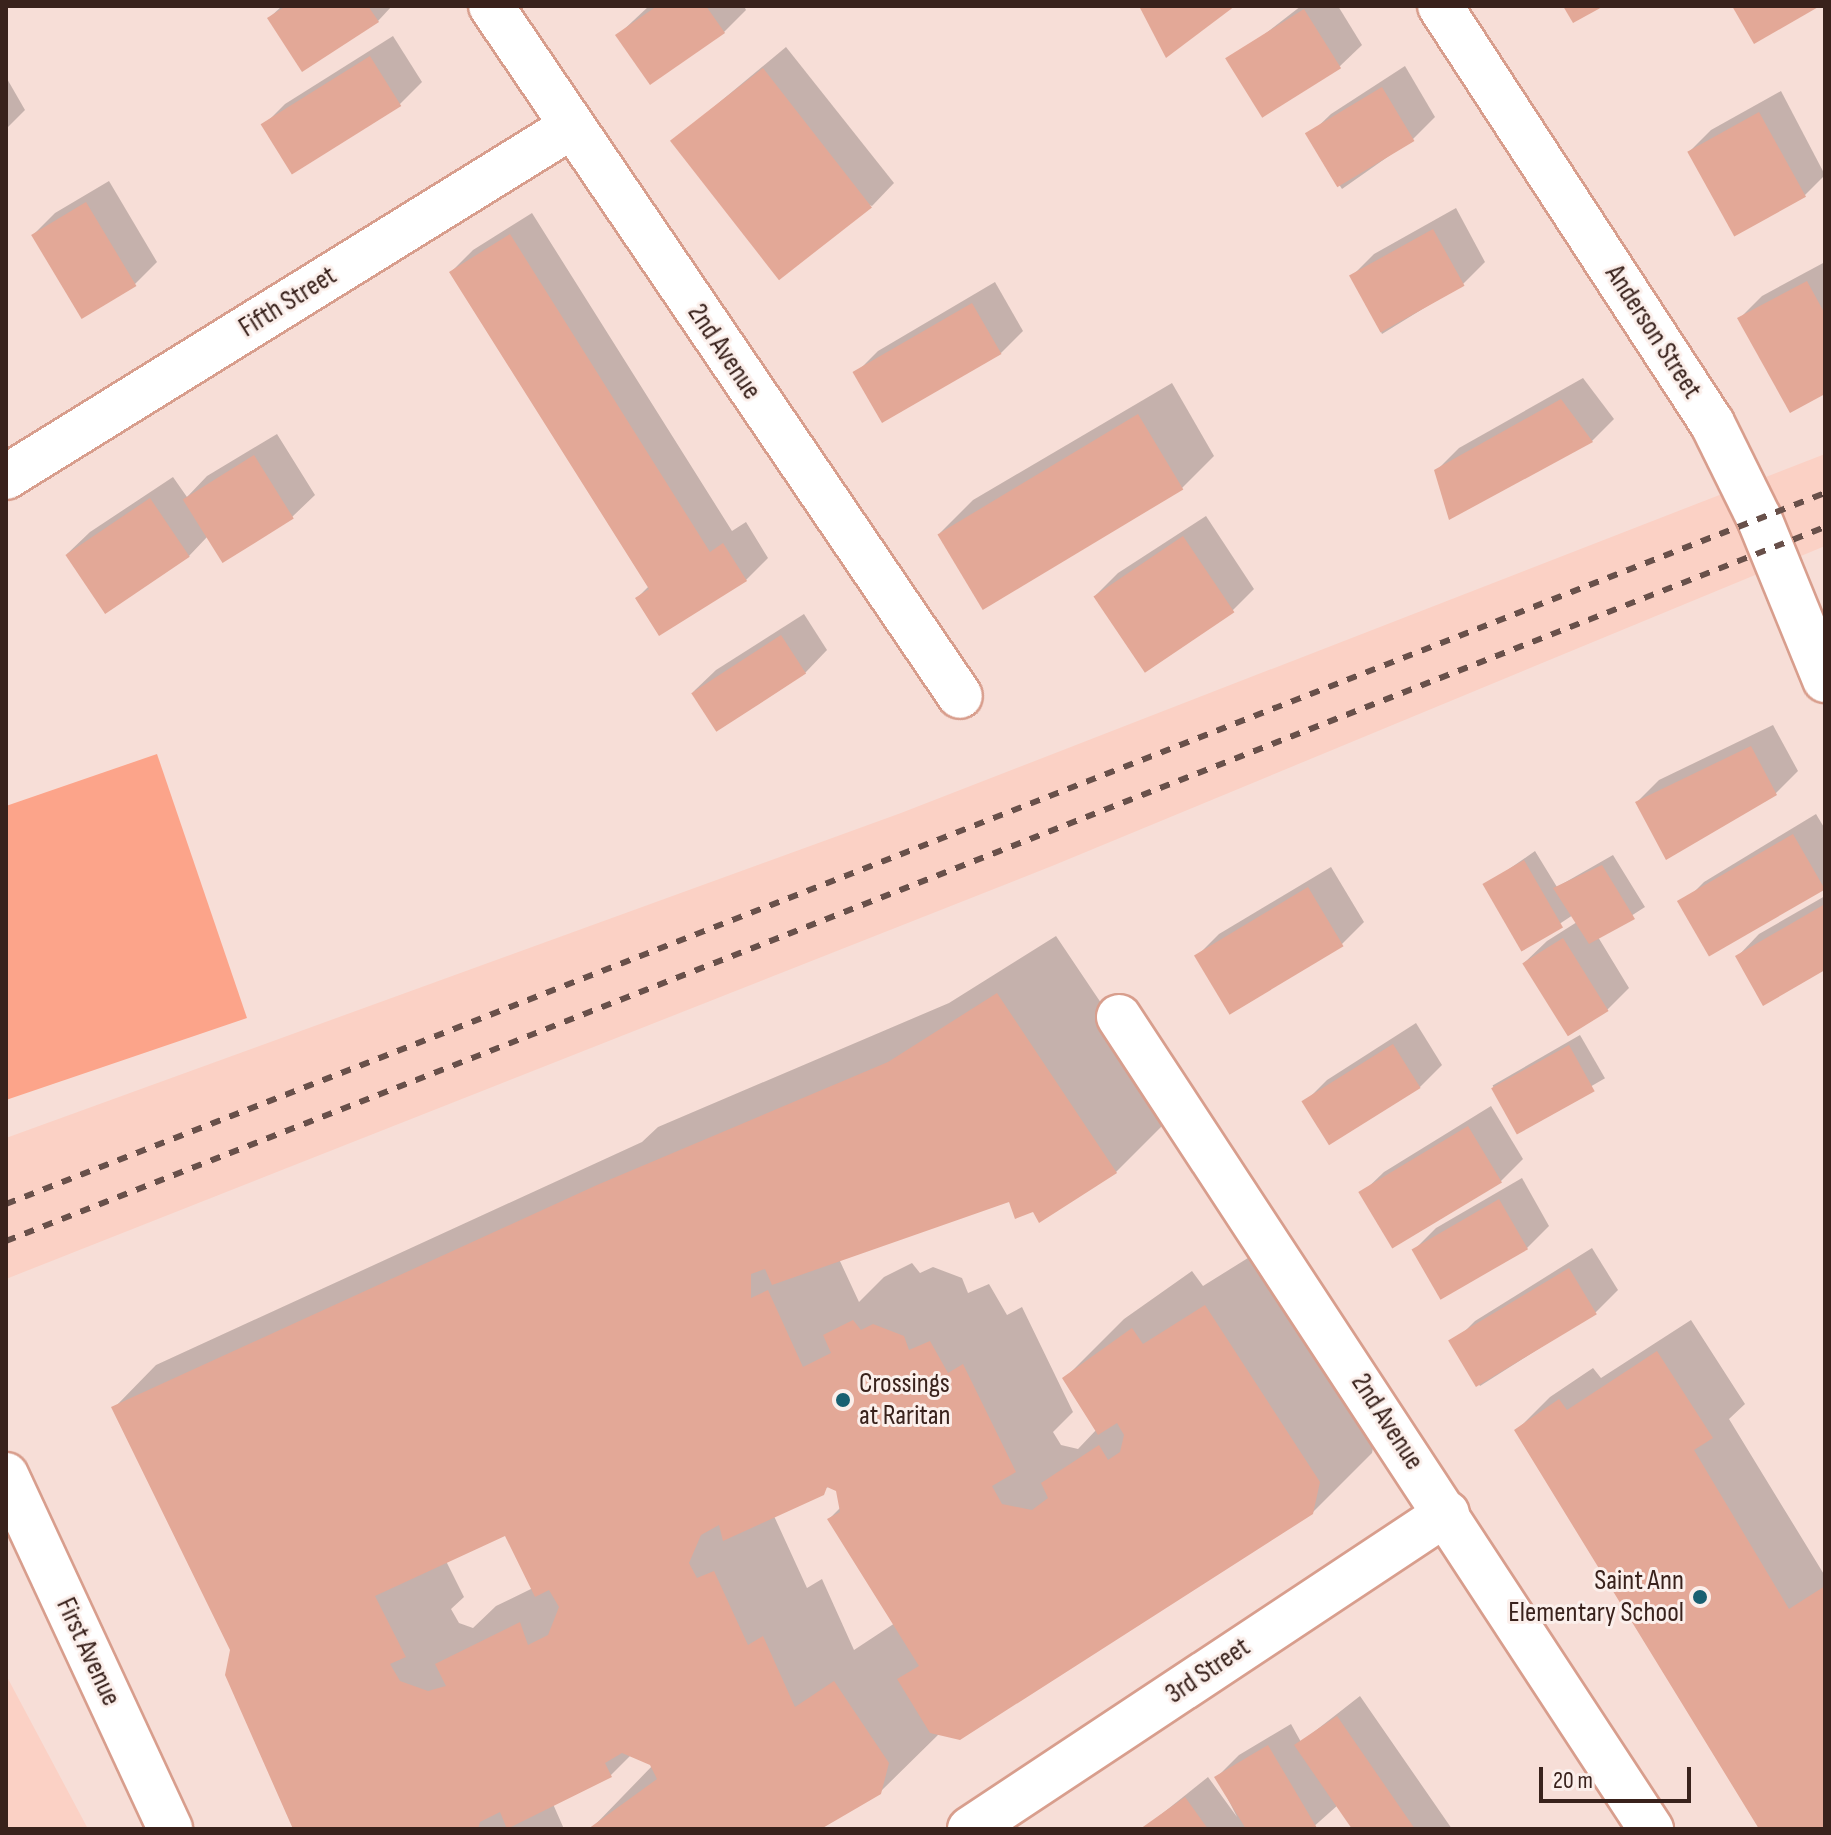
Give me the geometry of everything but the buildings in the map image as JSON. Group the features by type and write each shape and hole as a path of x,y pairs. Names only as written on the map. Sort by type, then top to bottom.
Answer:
{"street":[{"name":"Anderson Street","path":"1440,6 1712,423 1767,538 1825,680"},
{"name":"2nd Avenue","path":"499,9 571,127 960,696"},
{"name":"Fifth Street","path":"6,477 571,127"},
{"name":"2nd Avenue","path":"1119,1017 1447,1513 1651,1829"},
{"name":"First Avenue","path":"6,1475 170,1829"},
{"name":"3rd Street","path":"970,1829 1447,1513"}],"shaded area":[{"path":"1825,454 1825,546 1052,866 6,1279 6,1138 901,813"},
{"path":"157,754 247,1018 6,1100 6,806"},
{"path":"6,1675 88,1829 6,1829"}],"railway":[{"path":"6,1204 1825,493"},
{"path":"6,1241 1825,527"}],"place":[{"name":"Crossings at Raritan","path":"843,1400"},
{"name":"Saint Ann Elementary School","path":"1700,1597"}]}
